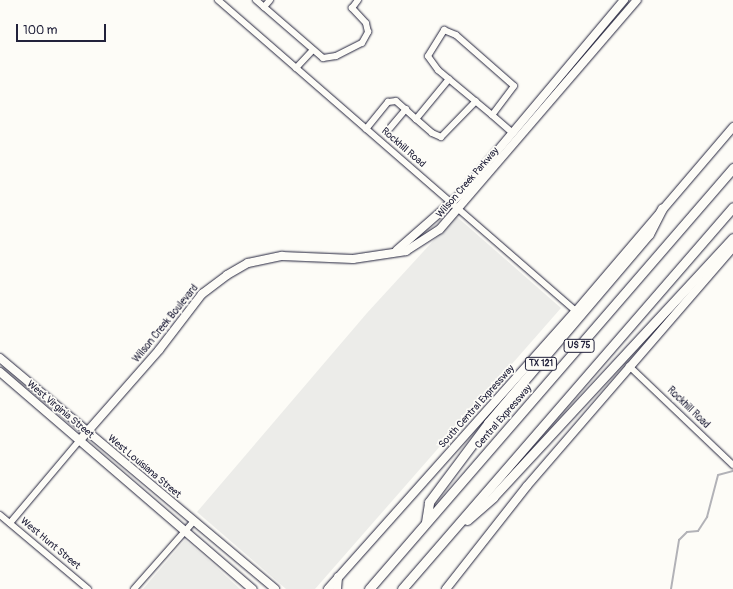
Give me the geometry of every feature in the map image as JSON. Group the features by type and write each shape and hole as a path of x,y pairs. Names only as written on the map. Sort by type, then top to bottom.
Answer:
{"highway":[{"name":"Central Expressway","path":"369,589 733,168"},
{"name":"US 75","path":"402,589 733,207"},
{"name":"TX 121","path":"426,523 429,502 488,424 649,234 662,208"},
{"path":"442,542 493,497 733,238"}],"main road":[{"name":"Wilson Creek Parkway","path":"397,250 452,204 624,0"},
{"name":"Wilson Creek Parkway","path":"397,250 406,251 423,242 460,210 637,0"},
{"name":"South Central Expressway","path":"328,589 576,311 662,208 733,127"},
{"path":"446,589 527,486 733,247"},
{"name":"Wilson Creek Boulevard","path":"80,440 202,294 227,274 248,263 282,256 353,259 397,250"},
{"name":"West Louisiana Street","path":"0,358 193,522 275,589"},
{"name":"West Virginia Street","path":"0,372 252,589"},
{"path":"337,589 338,577"}],"street":[{"name":"Rockhill Road","path":"218,0 576,311"},
{"path":"256,0 312,51 323,58 336,56 362,43 368,32 366,23 352,8 358,0"},
{"path":"264,7 270,0"},
{"path":"492,115 514,86 456,35 444,30 428,56 449,79 492,115 513,132"},
{"path":"296,68 312,51"},
{"path":"416,119 449,79"},
{"path":"366,129 388,102 396,101 416,119 441,137 476,101"},
{"path":"390,128 406,109"},
{"name":"Rockhill Road","path":"629,366 731,464"},
{"name":"Wilson Creek Boulevard","path":"10,523 80,440"},
{"name":"West Hunt Street","path":"0,515 88,589"},
{"path":"134,589 193,522"}],"shaded area":[{"path":"456,216 561,308 315,589 286,589 197,512 367,313"},
{"path":"185,540 213,564 240,589 143,589"}],"waterway":[{"path":"671,589 679,540 687,532 698,531 707,517 718,475 733,471"}]}
